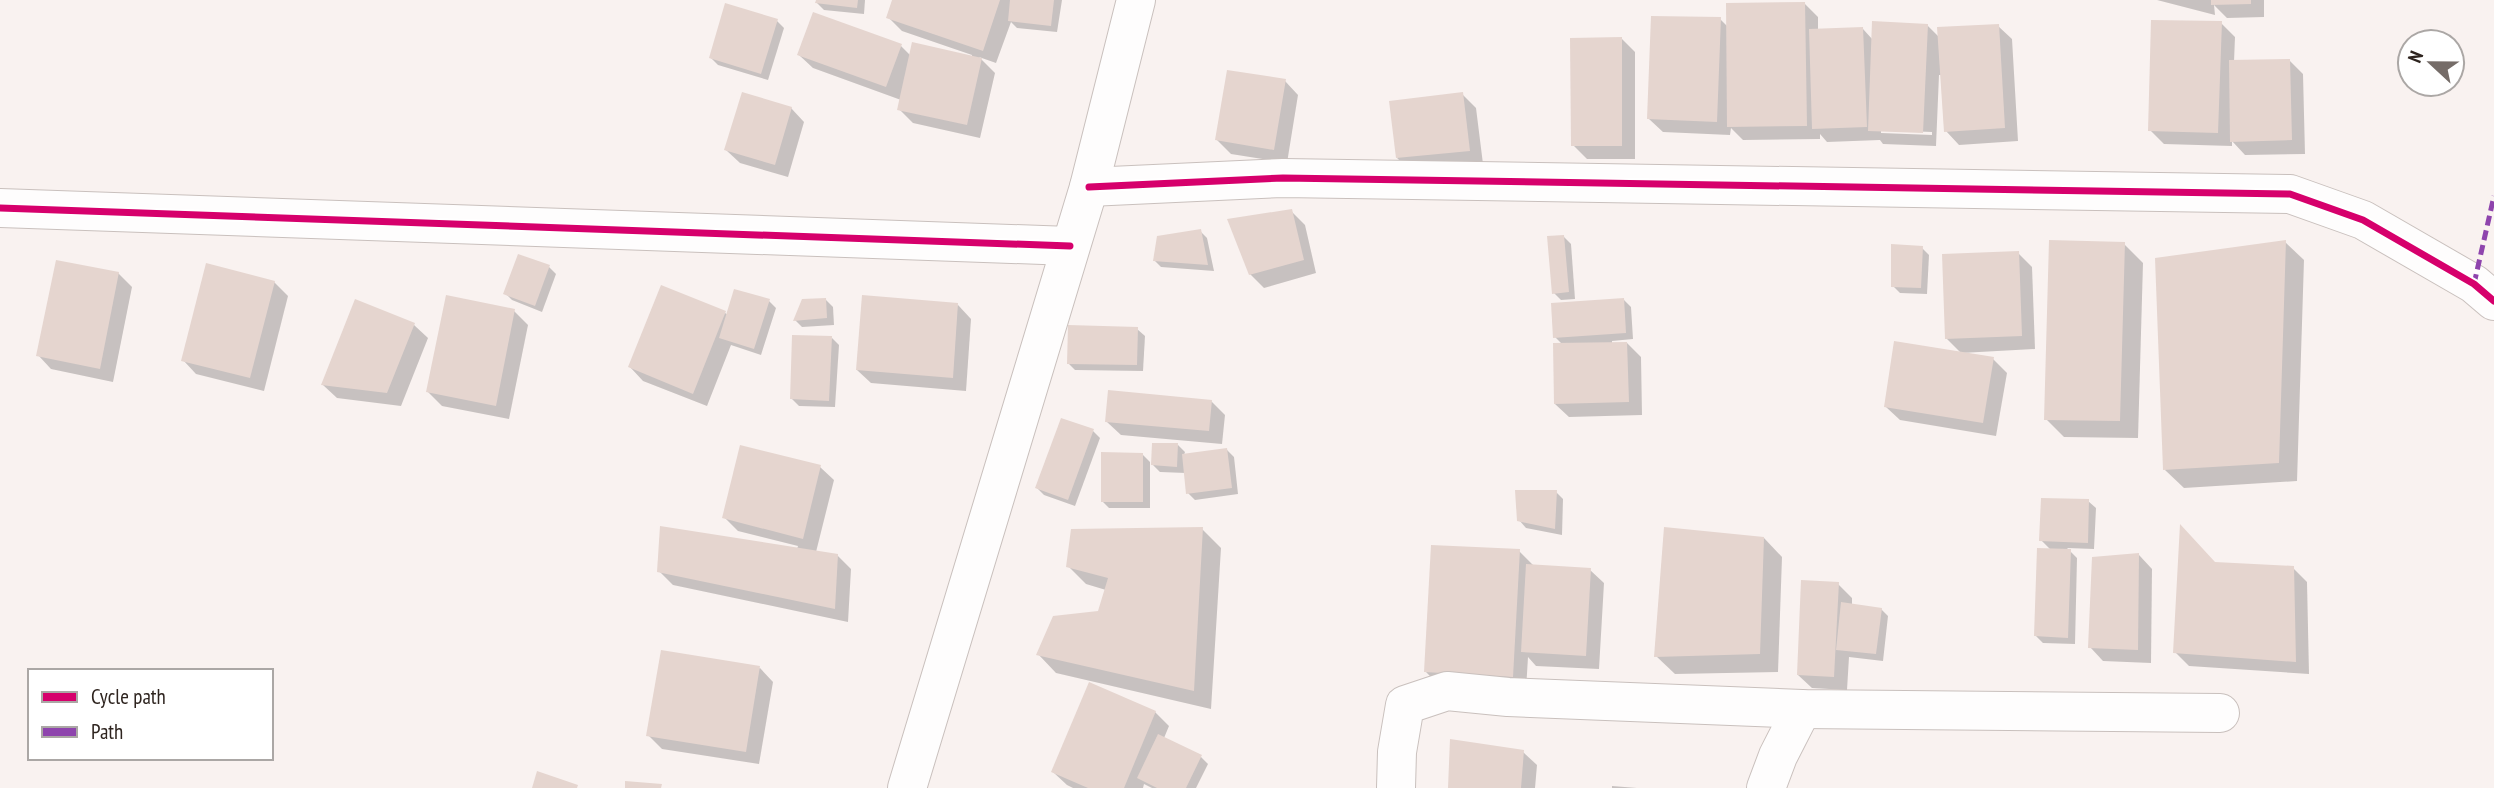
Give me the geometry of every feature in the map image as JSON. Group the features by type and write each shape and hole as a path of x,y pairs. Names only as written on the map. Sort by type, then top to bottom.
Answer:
{"street":[{"path":"907,788 1089,187 1136,0"},
{"path":"1089,187 1283,178 2290,194 2363,220 2474,284 2494,300"},
{"path":"0,208 1070,246"},
{"path":"1396,788 1397,752 1405,705 1447,691 1508,697 1802,709 2220,713"},
{"path":"1766,788 1778,756 1802,709"}],"building":[{"path":"816,0 858,0 857,8 815,3"},
{"path":"892,0 1000,0 983,51 886,18"},
{"path":"1010,0 1054,0 1051,26 1008,21"},
{"path":"2211,0 2251,0 2251,4 2211,5"},
{"path":"1805,2 1807,126 1727,127 1726,3"},
{"path":"725,3 778,19 761,74 709,58"},
{"path":"813,12 902,44 886,87 797,55"},
{"path":"1651,16 1721,17 1717,122 1647,119"},
{"path":"2151,20 2222,21 2218,133 2148,131"},
{"path":"1872,21 1928,24 1923,133 1868,131"},
{"path":"1999,24 2005,128 1944,132 1937,27"},
{"path":"1863,27 1867,127 1812,129 1809,29"},
{"path":"1622,37 1622,146 1571,146 1570,38"},
{"path":"912,42 982,58 967,125 897,110"},
{"path":"2290,59 2292,140 2230,142 2229,60"},
{"path":"1227,70 1286,79 1274,150 1215,140"},
{"path":"742,92 792,107 775,165 724,150"},
{"path":"1463,92 1470,151 1396,158 1389,101"},
{"path":"1292,209 1304,260 1249,275 1227,219"},
{"path":"1201,229 1208,265 1153,261 1157,236"},
{"path":"1564,235 1569,292 1552,294 1547,236"},
{"path":"2049,240 2125,242 2120,421 2044,420"},
{"path":"2286,240 2279,463 2163,470 2155,258"},
{"path":"1891,244 1923,246 1921,288 1891,287"},
{"path":"2019,251 2022,336 1945,339 1942,254"},
{"path":"518,254 550,265 535,306 503,294"},
{"path":"56,260 119,272 100,369 36,356"},
{"path":"206,263 275,281 250,378 181,361"},
{"path":"661,285 726,311 693,394 628,367"},
{"path":"734,289 770,299 754,349 719,338"},
{"path":"446,295 515,309 496,406 426,392"},
{"path":"862,295 958,303 953,378 856,370"},
{"path":"826,298 827,318 793,321 802,299"},
{"path":"1624,298 1626,333 1553,338 1551,303"},
{"path":"355,299 415,323 387,393 321,385"},
{"path":"1068,325 1138,327 1137,365 1067,364"},
{"path":"792,335 832,336 829,401 790,399"},
{"path":"1894,341 1994,357 1983,423 1884,407"},
{"path":"1627,342 1629,402 1554,404 1553,343"},
{"path":"1108,390 1212,400 1209,431 1105,422"},
{"path":"1061,418 1094,429 1068,500 1035,488"},
{"path":"1152,443 1178,443 1177,467 1151,465"},
{"path":"740,445 821,465 803,539 722,518"},
{"path":"1227,448 1232,488 1186,494 1182,454"},
{"path":"1101,452 1143,453 1143,502 1101,502"},
{"path":"1515,490 1557,490 1555,529 1517,521"},
{"path":"2041,498 2089,499 2088,543 2039,541"},
{"path":"2180,524 2215,562 2294,566 2296,662 2173,653"},
{"path":"660,526 838,554 835,609 657,572"},
{"path":"1203,527 1194,691 1036,655 1053,616 1098,611 1108,578 1066,567 1071,529"},
{"path":"1664,527 1764,537 1760,654 1654,657"},
{"path":"1431,545 1520,549 1513,677 1424,672"},
{"path":"2037,548 2071,549 2068,638 2034,636"},
{"path":"2139,553 2138,650 2088,648 2092,557"},
{"path":"1526,564 1591,568 1586,656 1521,652"},
{"path":"1801,580 1839,582 1834,677 1797,675"},
{"path":"1841,602 1882,608 1876,654 1836,650"},
{"path":"661,650 760,666 746,752 646,736"},
{"path":"1089,682 1156,711 1124,788 1088,788 1051,772"},
{"path":"1158,734 1202,755 1186,788 1157,788 1137,778"},
{"path":"1450,739 1524,750 1521,788 1448,788"},
{"path":"537,771 578,785 577,788 532,788"},
{"path":"625,781 662,784 661,788 625,788"}],"marked path":[{"path":"2474,284 2494,196"}],"cycle path":[{"path":"1089,187 1283,178 2290,194 2363,220 2474,284 2494,301"},
{"path":"0,208 1070,246"}]}
